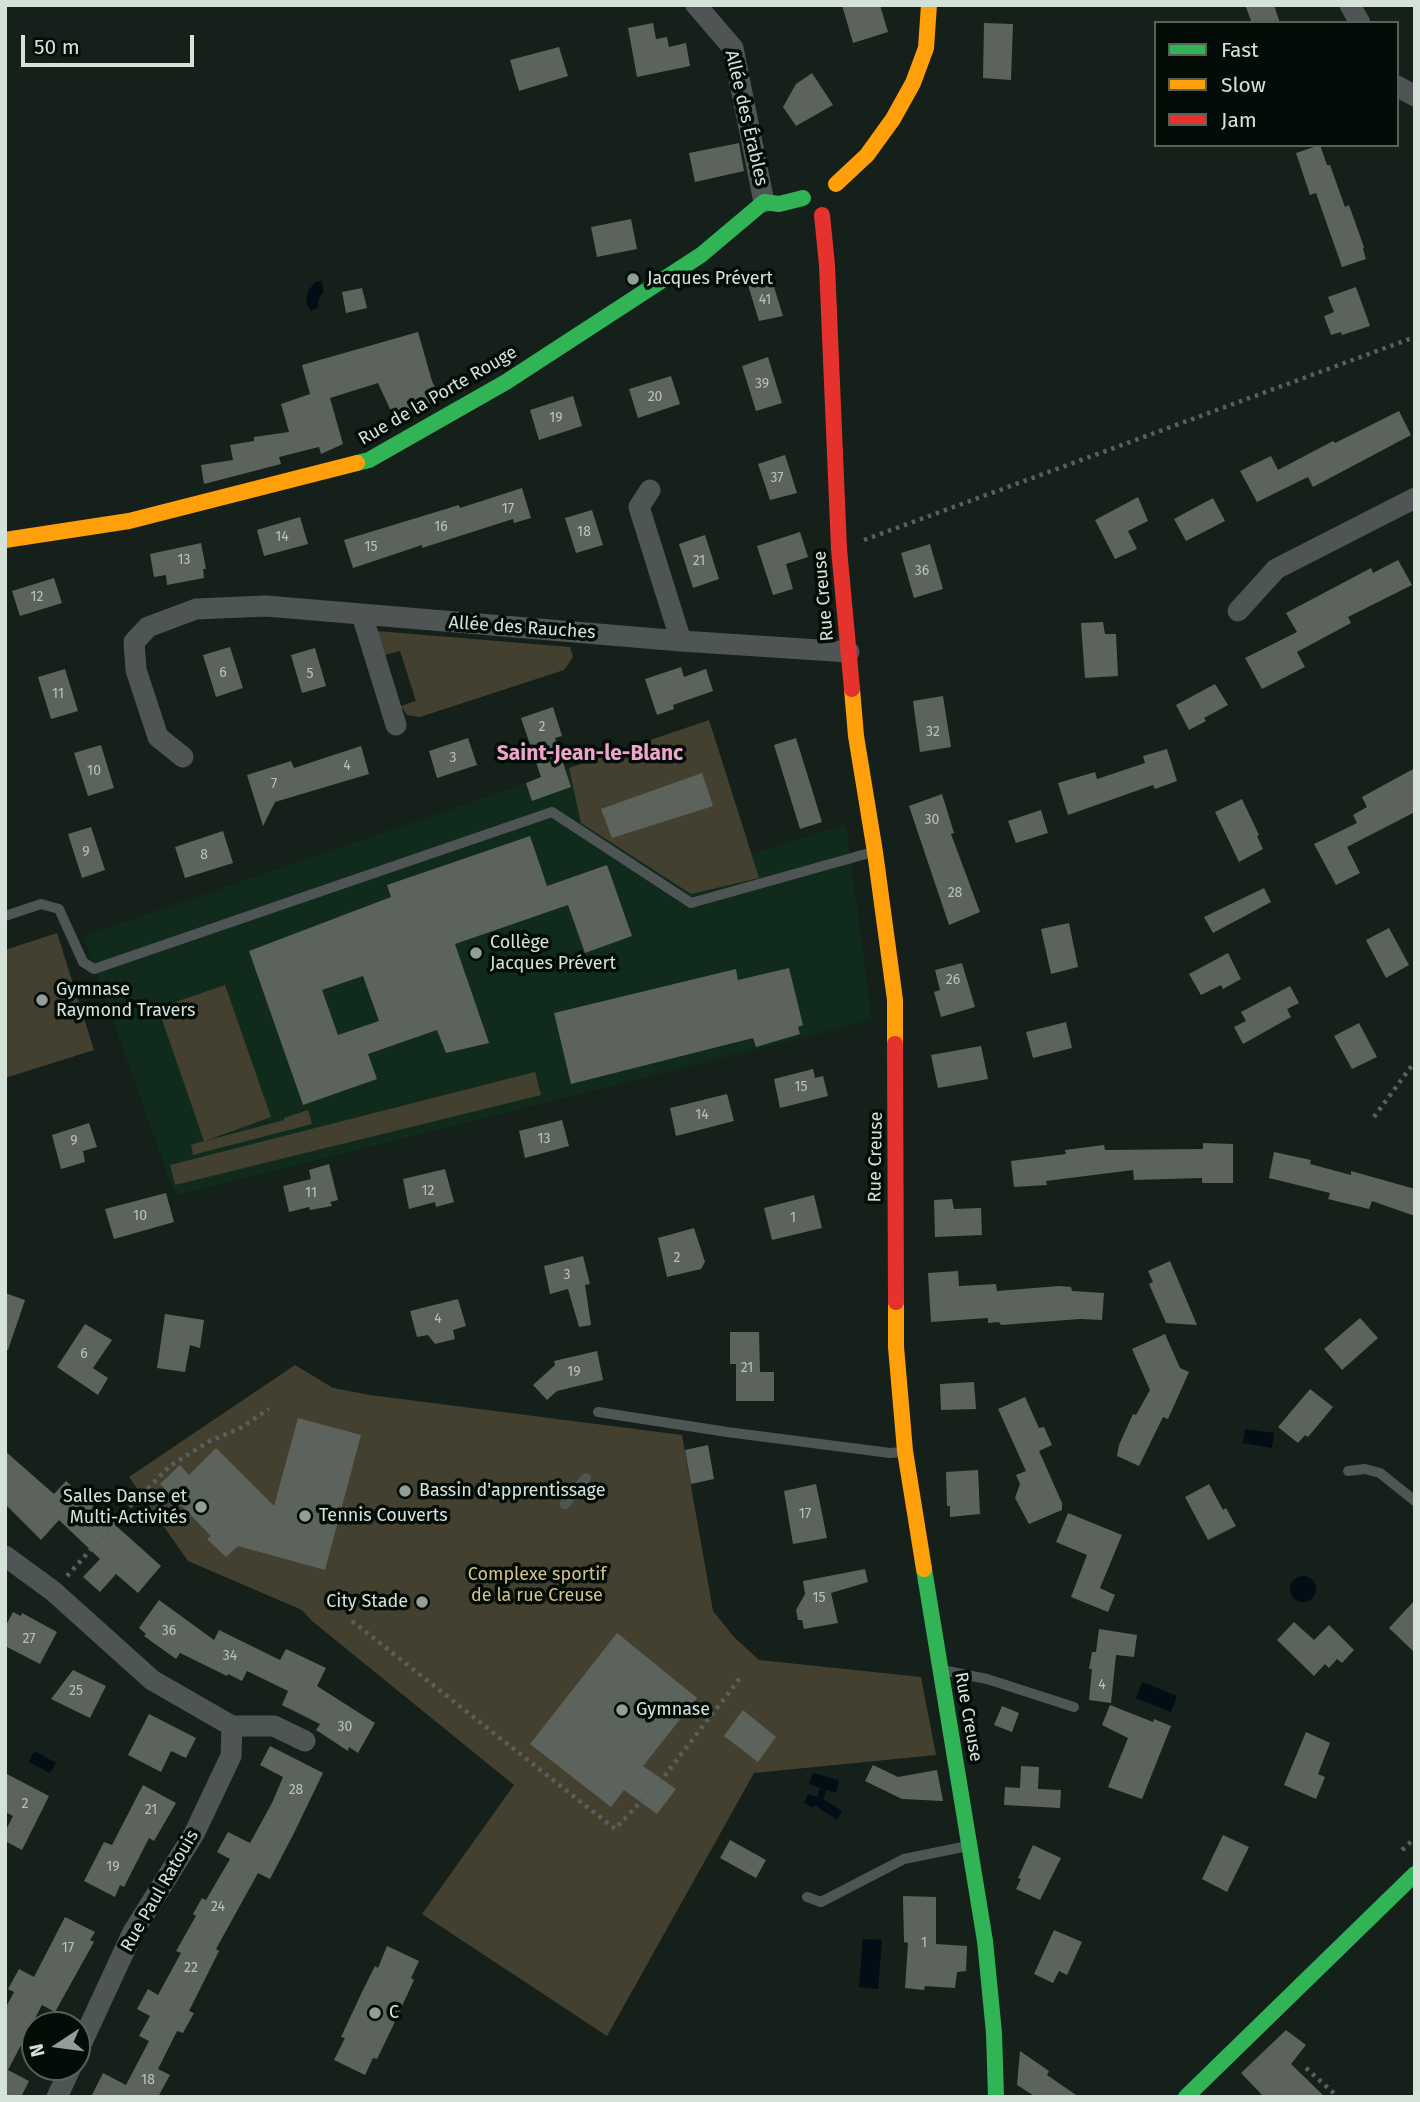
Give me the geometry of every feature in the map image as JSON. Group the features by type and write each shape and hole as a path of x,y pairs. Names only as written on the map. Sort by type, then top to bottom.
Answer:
{"street":[{"name":"Allée des Érables","path":"696,5 733,48 764,202"},
{"path":"764,202 779,204 817,186 867,155 893,119 913,83 926,48 929,5"},
{"path":"1350,5 1359,21"},
{"path":"1399,87 1415,96"},
{"path":"817,186 838,204 828,214 812,212 817,186"},
{"name":"Rue de la Porte Rouge","path":"5,540 129,522 369,460 506,382 632,300 708,250 764,202"},
{"name":"Rue Creuse","path":"822,215 827,265 839,549 856,736 895,1000 896,1348 905,1451 985,1941 994,2033 996,2097"},
{"path":"650,490 639,507 681,641"},
{"path":"1238,611 1276,569 1415,498"},
{"name":"Allée des Rauches","path":"183,757 158,737 135,670 134,642 148,627 196,608 266,606 681,641 849,652"},
{"path":"362,615 396,725"},
{"path":"5,1556 53,1591 152,1680 232,1726 274,1726 305,1741"},
{"name":"Rue Paul Ratouis","path":"91,2022 133,1931 194,1834 226,1767 231,1756 232,1726"},
{"path":"1186,2097 1415,1874"},
{"path":"57,2097 64,2081"}],"lane":[{"path":"5,916 41,904 59,909 83,962 94,969 552,812 691,903 875,852"},
{"path":"598,1412 890,1453 905,1451"},
{"path":"1348,1471 1365,1469 1380,1474 1415,1502"},
{"path":"565,1504 586,1479"},
{"path":"939,1669 988,1679 1074,1707"},
{"path":"807,1897 821,1902 904,1859 971,1846"}],"path":[{"path":"839,549 1415,337"},
{"path":"1374,1117 1415,1065"},
{"path":"53,1591 170,1466 269,1409"},
{"path":"352,1621 615,1829 662,1779 740,1678"},
{"path":"1306,2068 1338,2097"}],"shaded area":[{"path":"321,281 324,291 319,298 318,307 311,311 306,302 308,291 315,282"},
{"name":"Collège Jacques Prévert","path":"709,720 752,854 846,824 872,1020 175,1196 83,936"},
{"path":"1245,1429 1274,1433 1272,1448 1243,1443"},
{"path":"1303,1576 1312,1580 1316,1589 1312,1598 1303,1602 1294,1598 1290,1589 1294,1580"},
{"path":"1142,1682 1177,1696 1171,1712 1136,1698"},
{"path":"34,1751 56,1763 50,1773 29,1762"},
{"path":"813,1773 839,1780 836,1793 827,1790 823,1799 842,1811 837,1820 815,1805 813,1808 804,1803 808,1794 817,1797 820,1788 809,1784"},
{"path":"863,1939 882,1940 878,1989 859,1987"}],"green space":[{"path":"377,631 570,647 573,657 564,670 420,717 407,715 401,706 416,701 400,651 385,655"},
{"path":"709,720 759,878 691,894 581,823 569,768"},
{"name":"Gymnase Raymond Travers","path":"57,933 94,1050 5,1078 5,950"},
{"path":"225,985 271,1117 205,1141 284,1120 308,1110 312,1124 193,1155 191,1145 204,1141 158,1008"},
{"path":"535,1072 541,1095 175,1185 170,1165"},
{"name":"Complexe sportif de la rue Creuse","path":"295,1365 333,1388 370,1395 682,1435 713,1611 734,1637 759,1660 921,1677 936,1755 754,1773 607,2036 422,1914 514,1785 312,1621 302,1610 188,1561 129,1477"}],"building":[{"path":"842,5 880,5 888,32 853,43"},
{"path":"1245,5 1274,5 1279,21 1251,21"},
{"path":"653,23 656,39 667,37 669,47 686,43 690,66 637,77 628,28"},
{"path":"984,23 1013,24 1011,80 983,78"},
{"path":"559,47 568,76 519,91 510,60"},
{"path":"812,73 833,105 796,126 783,107 796,84"},
{"path":"739,143 744,171 695,182 689,153"},
{"path":"1321,147 1345,207 1349,205 1366,259 1342,267 1316,193 1310,195 1296,153"},
{"path":"631,219 637,249 597,257 591,227"},
{"path":"771,277 783,316 759,321 748,285"},
{"path":"1356,287 1370,326 1342,335 1341,332 1331,335 1324,316 1334,312 1328,297"},
{"path":"362,288 367,308 346,313 342,292"},
{"path":"418,332 440,399 396,422 378,383 330,398 343,444 321,454 319,447 279,457 281,464 204,484 201,465 233,460 230,445 254,441 254,437 289,432 281,404 310,394 302,365"},
{"path":"768,357 782,403 756,411 742,366"},
{"path":"671,376 680,404 638,418 629,389"},
{"path":"573,396 582,426 539,440 530,410"},
{"path":"1399,411 1411,435 1313,487 1308,477 1257,502 1240,471 1271,456 1278,470"},
{"path":"785,455 797,493 770,500 758,464"},
{"path":"522,488 531,518 514,523 513,519 353,568 344,540"},
{"path":"1138,497 1148,521 1128,531 1137,549 1115,559 1095,520"},
{"path":"1213,498 1225,521 1186,541 1174,519"},
{"path":"592,510 603,545 576,553 565,518"},
{"path":"300,517 308,544 264,556 257,530"},
{"path":"800,532 808,557 786,564 793,589 773,595 757,546"},
{"path":"705,535 719,579 693,588 679,544"},
{"path":"201,543 206,569 203,569 204,578 167,585 166,575 154,577 150,554"},
{"path":"930,544 943,589 914,598 901,553"},
{"path":"1398,560 1412,585 1348,617 1351,623 1297,652 1305,667 1262,689 1245,658 1297,632 1286,613 1371,568 1373,573"},
{"path":"54,578 62,603 20,616 12,591"},
{"path":"1103,622 1105,634 1116,634 1118,676 1085,678 1081,623"},
{"path":"230,647 243,688 216,697 203,655"},
{"path":"315,648 326,686 302,693 291,655"},
{"path":"681,667 684,677 706,669 713,691 673,705 674,709 657,715 645,679"},
{"path":"65,669 78,711 51,719 38,677"},
{"path":"1215,684 1228,705 1189,730 1176,705"},
{"path":"943,696 951,747 920,752 913,701"},
{"path":"553,707 562,736 555,738 571,787 532,801 526,783 541,777 521,718"},
{"path":"468,738 477,765 437,778 429,751"},
{"path":"796,738 822,822 800,829 774,745"},
{"path":"101,745 114,788 88,796 74,753"},
{"path":"361,746 369,774 275,802 263,826 247,775 291,761 294,768"},
{"path":"1167,749 1177,781 1155,789 1153,785 1068,815 1058,783 1095,772 1097,779 1145,763 1143,756"},
{"path":"1415,768 1415,812 1347,847 1360,873 1336,885 1314,844 1357,823 1353,815 1367,807 1362,797"},
{"path":"702,773 713,806 612,838 601,809"},
{"path":"942,794 954,833 951,834 980,912 949,925 909,806"},
{"path":"1242,799 1263,849 1239,862 1215,812"},
{"path":"1041,810 1048,833 1016,843 1008,821"},
{"path":"91,827 105,870 82,878 68,834"},
{"path":"223,831 233,863 185,878 175,847"},
{"path":"530,836 547,886 607,865 632,936 585,953 568,905 455,944 489,1043 446,1053 437,1030 368,1054 377,1079 303,1105 249,951 391,897 387,885","holes":["363,976 379,1021 338,1035 322,990"]},
{"path":"1264,888 1271,902 1213,933 1204,917"},
{"path":"1069,923 1078,967 1051,974 1041,929"},
{"path":"1389,928 1409,965 1386,978 1366,940"},
{"path":"1228,953 1241,979 1223,989 1221,985 1201,995 1189,974"},
{"path":"962,963 975,1007 941,1017 934,992 940,990 935,970"},
{"path":"789,968 803,1025 798,1027 800,1034 756,1047 753,1038 571,1084 554,1013 736,969 738,980"},
{"path":"1290,986 1299,1003 1287,1009 1291,1017 1243,1044 1234,1027 1246,1021 1241,1012"},
{"path":"1066,1022 1072,1048 1033,1058 1026,1032"},
{"path":"1359,1023 1377,1057 1352,1069 1334,1036"},
{"path":"981,1046 988,1079 938,1088 931,1055"},
{"path":"813,1069 815,1078 823,1076 828,1096 780,1108 774,1079"},
{"path":"727,1094 734,1121 676,1136 670,1108"},
{"path":"562,1120 569,1146 525,1158 519,1131"},
{"path":"89,1123 97,1147 83,1151 85,1162 61,1169 52,1135"},
{"path":"1203,1143 1233,1144 1233,1183 1202,1183 1202,1178 1134,1180 1133,1170 1046,1181 1047,1185 1014,1187 1011,1161 1066,1154 1065,1150 1104,1145 1105,1150 1203,1149"},
{"path":"1274,1152 1311,1160 1310,1164 1351,1175 1351,1171 1415,1189 1415,1216 1372,1201 1369,1209 1328,1199 1330,1193 1269,1178"},
{"path":"329,1164 338,1200 330,1202 332,1206 310,1210 309,1207 289,1212 283,1186 311,1179 309,1170"},
{"path":"445,1169 454,1202 436,1207 435,1202 409,1209 403,1179"},
{"path":"166,1193 174,1222 114,1239 105,1209"},
{"path":"814,1195 822,1228 772,1240 764,1208"},
{"path":"952,1199 954,1209 981,1208 982,1235 935,1237 934,1200"},
{"path":"694,1228 705,1262 701,1269 667,1277 658,1238"},
{"path":"583,1256 590,1284 585,1285 591,1325 579,1327 568,1289 550,1294 544,1266"},
{"path":"1170,1261 1197,1325 1166,1323 1149,1284 1153,1282 1148,1271"},
{"path":"958,1271 959,1286 996,1284 997,1291 1059,1286 1071,1287 1072,1291 1104,1293 1102,1320 1001,1325 999,1322 988,1323 988,1318 931,1322 928,1273"},
{"path":"5,1293 25,1300 8,1350 5,1350"},
{"path":"458,1299 466,1326 453,1330 455,1339 435,1344 428,1335 417,1337 410,1311"},
{"path":"165,1314 204,1320 200,1348 190,1345 185,1372 157,1368"},
{"path":"1360,1318 1378,1338 1342,1370 1324,1349"},
{"path":"85,1324 112,1340 93,1368 108,1378 98,1395 57,1367"},
{"path":"730,1332 759,1332 760,1372 774,1372 774,1401 736,1401 736,1364 730,1364"},
{"path":"1165,1334 1180,1368 1189,1372 1168,1419 1163,1417 1139,1466 1117,1456 1133,1414 1136,1415 1150,1390 1132,1349"},
{"path":"597,1351 603,1380 557,1391 547,1400 533,1385 555,1365 554,1361"},
{"path":"974,1382 976,1409 941,1410 940,1384"},
{"path":"1310,1389 1333,1407 1308,1437 1305,1435 1298,1443 1278,1427"},
{"path":"1025,1397 1039,1428 1044,1427 1052,1445 1039,1451 1062,1503 1062,1510 1029,1524 1015,1498 1020,1484 1016,1475 1026,1471 998,1409"},
{"path":"298,1418 361,1435 325,1570 238,1546 226,1557 207,1539 211,1536 160,1484 180,1465 189,1475 216,1448 274,1506"},
{"path":"708,1445 714,1479 691,1484 685,1450"},
{"path":"5,1451 54,1494 66,1481 161,1566 138,1593 116,1574 100,1592 83,1577 100,1559 59,1520 41,1540 5,1504"},
{"path":"978,1470 980,1514 950,1517 946,1472"},
{"path":"816,1484 827,1538 793,1544 784,1491"},
{"path":"1209,1484 1223,1510 1226,1508 1236,1526 1208,1540 1185,1497"},
{"path":"1068,1513 1122,1535 1100,1588 1115,1595 1108,1612 1071,1597 1087,1555 1056,1542"},
{"path":"865,1569 868,1582 831,1593 838,1623 804,1629 796,1610 805,1594 803,1581"},
{"path":"159,1600 214,1640 219,1630 280,1660 286,1649 326,1668 317,1686 375,1723 358,1753 349,1747 348,1751 316,1730 320,1724 282,1705 288,1691 247,1671 242,1681 180,1653 176,1659 144,1636 146,1634 139,1628"},
{"path":"1415,1600 1415,1653 1389,1628"},
{"path":"13,1612 21,1616 22,1613 57,1632 40,1664 5,1646 5,1627"},
{"path":"1294,1622 1314,1640 1329,1625 1354,1650 1342,1663 1337,1659 1329,1668 1325,1664 1314,1676 1277,1640"},
{"path":"1099,1629 1137,1635 1134,1657 1116,1655 1111,1703 1089,1700 1092,1669 1089,1669 1092,1652 1096,1652"},
{"name":"Gymnase","path":"617,1633 697,1698 643,1766 676,1789 657,1814 624,1790 611,1807 530,1744"},
{"path":"73,1670 106,1686 90,1718 51,1699"},
{"path":"1110,1705 1171,1726 1142,1799 1108,1787 1128,1738 1102,1725"},
{"path":"1002,1706 1019,1713 1012,1732 994,1725"},
{"path":"743,1710 776,1737 758,1762 724,1736"},
{"path":"149,1714 196,1738 186,1758 171,1751 161,1772 128,1755"},
{"path":"1306,1732 1330,1743 1318,1774 1325,1777 1316,1799 1284,1785"},
{"path":"270,1746 323,1773 293,1835 270,1879 258,1873 216,1949 219,1951 189,2011 194,2013 183,2033 177,2031 158,2069 170,2075 158,2097 91,2097 103,2073 126,2085 149,2041 139,2036 150,2016 137,2009 148,1989 158,1995 181,1953 176,1951 196,1916 193,1914 202,1898 206,1900 230,1859 217,1852 228,1832 250,1843 272,1803 283,1777 260,1765"},
{"path":"873,1765 898,1777 937,1770 943,1801 902,1799 865,1781"},
{"path":"1021,1766 1039,1767 1038,1789 1061,1790 1060,1808 1004,1805 1005,1787 1020,1788"},
{"path":"5,1773 49,1796 22,1850 5,1841 5,1832 13,1816 5,1812"},
{"path":"143,1785 176,1803 154,1841 149,1838 124,1887 120,1885 115,1897 84,1881 104,1842 112,1845"},
{"path":"1223,1835 1249,1847 1227,1892 1202,1879"},
{"path":"730,1840 766,1860 756,1878 720,1858"},
{"path":"1033,1845 1061,1858 1040,1900 1016,1889"},
{"path":"903,1896 936,1897 936,1944 967,1946 966,1971 957,1972 955,1988 905,1988 908,1943 904,1942"},
{"path":"65,1917 95,1932 90,1940 94,1942 56,2011 42,2005 39,2011 21,2011 21,2045 8,2070 21,2077 21,2081 29,2081 21,2097 5,2097 5,2009 14,1992 8,1989 19,1969 34,1977"},
{"path":"1054,1930 1082,1942 1067,1975 1059,1971 1053,1983 1034,1974"},
{"name":"C","path":"387,1946 419,1961 411,1978 414,1980 392,2028 377,2059 373,2058 365,2075 334,2060 345,2038 341,2037"},
{"path":"1286,2030 1306,2045 1291,2064 1325,2097 1264,2097 1241,2073"},
{"path":"1020,2051 1049,2071 1047,2075 1079,2097 1036,2097 1017,2085"}],"traffic: fast":[{"path":"357,463 369,460 506,382 701,255 764,202 779,204 803,198"},
{"path":"924,1569 985,1941 994,2033 996,2097"},
{"path":"1186,2097 1415,1874"}],"traffic: slow":[{"path":"836,184 867,155 893,119 913,83 926,48 929,5"},
{"path":"5,540 129,521 357,463"},
{"path":"852,689 856,736 895,1000 895,1044"},
{"path":"896,1302 896,1347 905,1451 924,1569"}],"traffic: jam":[{"path":"822,215 827,265 839,549 852,689"},
{"path":"895,1044 896,1302"}],"place":[{"name":"Jacques Prévert","path":"633,279"},
{"name":"Collège Jacques Prévert","path":"476,953"},
{"name":"Gymnase Raymond Travers","path":"42,1000"},
{"name":"Bassin d'apprentissage","path":"405,1491"},
{"name":"Salles Danse et Multi-Activités","path":"201,1507"},
{"name":"Tennis Couverts","path":"305,1516"},
{"name":"City Stade","path":"422,1602"},
{"name":"Gymnase","path":"622,1710"},
{"name":"C","path":"375,2013"}],"district":[{"name":"Saint-Jean-le-Blanc","path":"590,754"}]}
